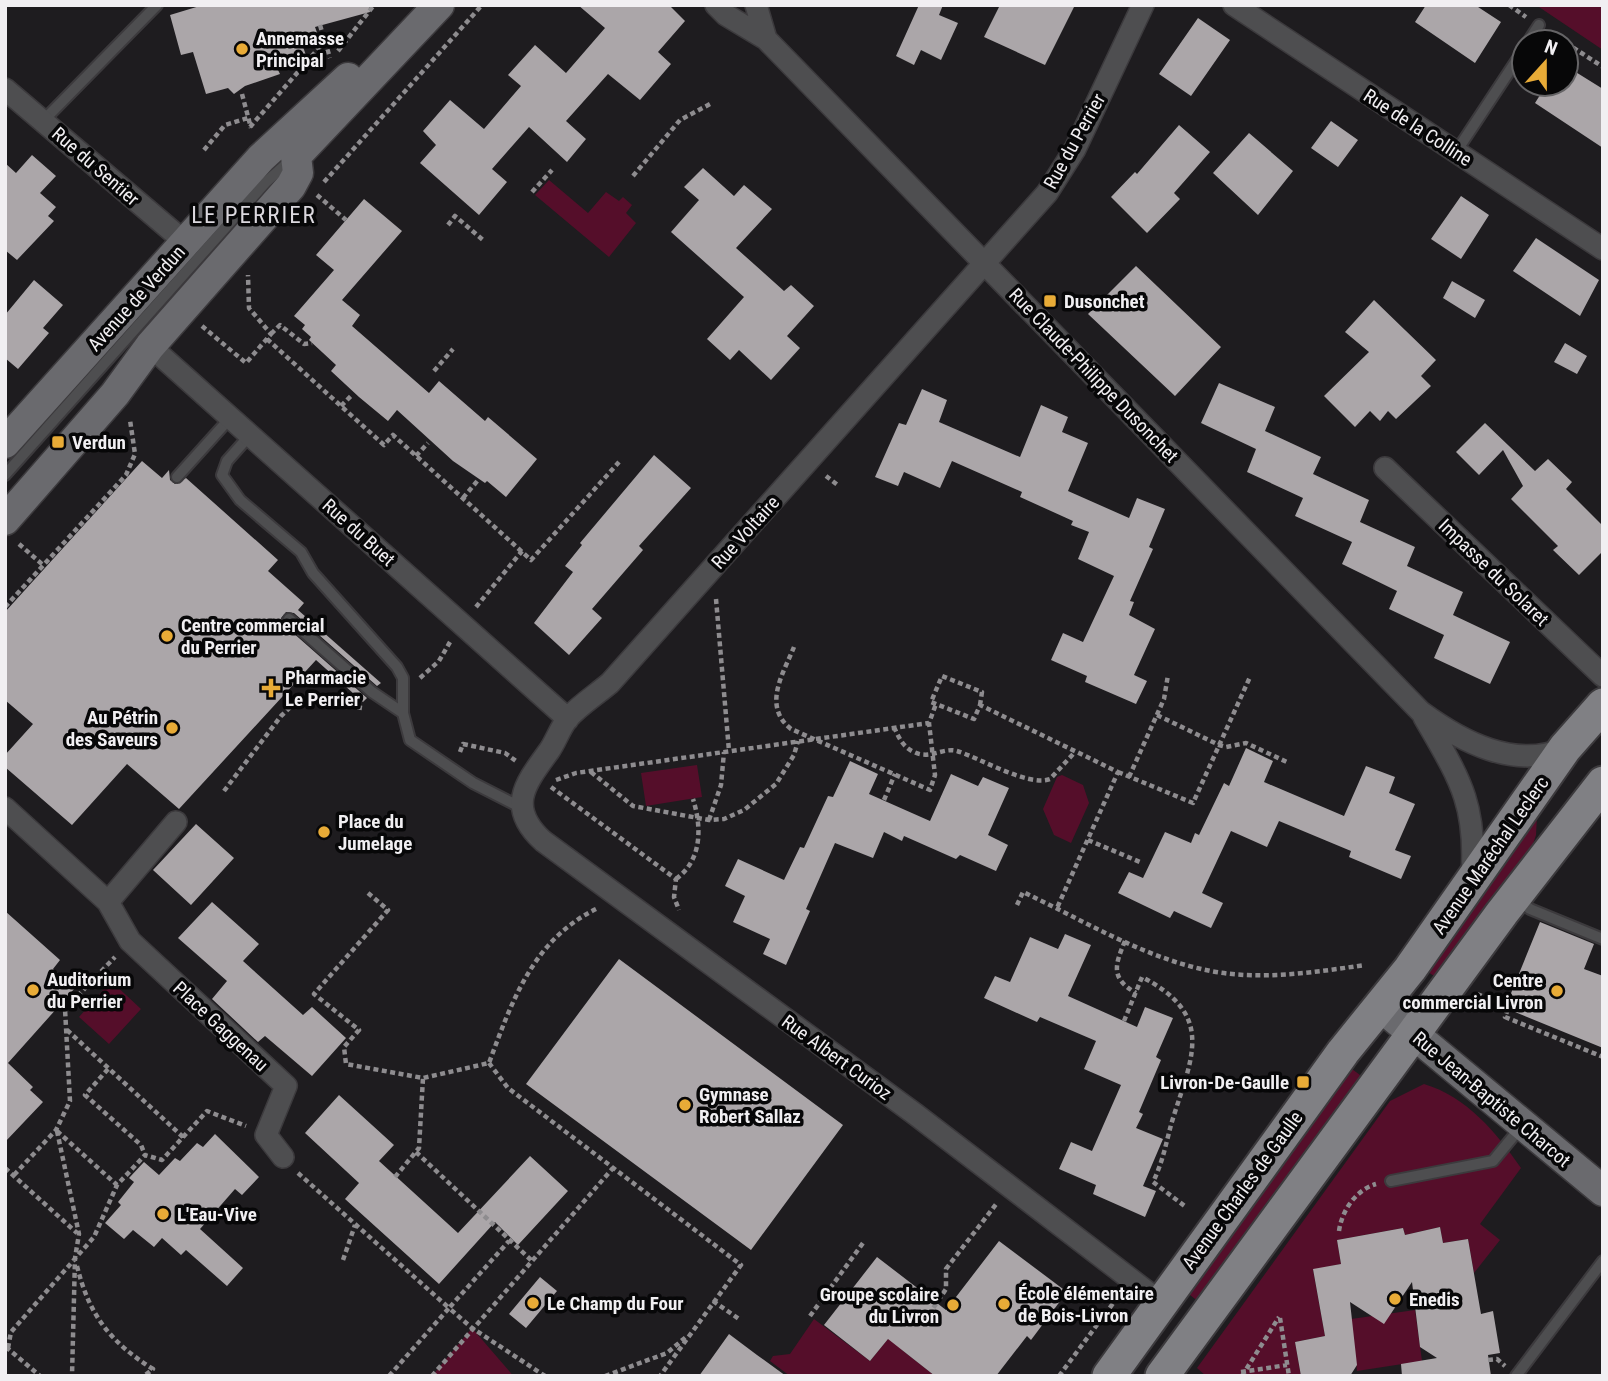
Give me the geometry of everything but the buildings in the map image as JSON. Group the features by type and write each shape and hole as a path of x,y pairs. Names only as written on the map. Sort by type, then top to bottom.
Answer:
{"main road":[{"name":"Avenue Maréchal Leclerc","path":"1381,1007 1471,884 1565,748 1603,705"},
{"path":"1162,1376 1603,780 1565,748"},
{"path":"1541,782 1555,816 1554,839 1548,853"},
{"name":"Avenue Charles de Gaulle","path":"1109,1376 1162,1299 1343,1052 1381,1007"},
{"path":"1162,1299 1191,1335"}],"street":[{"name":"Avenue de Verdun","path":"5,443 261,158 372,56 414,5"},
{"name":"Avenue de Verdun","path":"296,156 439,5"},
{"name":"Rue Claude-Philippe Dusonchet","path":"716,5 766,39 1422,712 1455,734 1496,752 1541,782"},
{"name":"Rue Claude-Philippe Dusonchet","path":"756,5 766,39"},
{"name":"Rue du Perrier","path":"985,264 1032,212 1066,164 1143,5"},
{"name":"Rue de la Colline","path":"1234,5 1603,249"},
{"name":"Rue du Sentier","path":"5,89 186,243"},
{"path":"8,528 150,346 291,186 298,173 296,156"},
{"name":"Rue Voltaire","path":"522,808 525,787 532,772 554,744 568,719 610,682 985,264"},
{"name":"Rue du Buet","path":"150,346 568,719"},
{"name":"Impasse du Solaret","path":"1384,468 1603,676"},
{"name":"Rue Claude-Philippe Dusonchet","path":"1422,712 1457,774 1470,805 1474,829 1471,884"},
{"name":"Rue Claude-Philippe Dusonchet","path":"1496,752 1537,756 1565,748"},
{"name":"Place Gaggenau","path":"5,808 108,902 130,941 286,1086 266,1135"},
{"name":"Rue Albert Curioz","path":"522,808 527,822 543,841 1011,1186 1134,1282 1162,1299"},
{"path":"108,902 176,822"},
{"name":"Rue Jean-Baptiste Charcot","path":"1381,1007 1603,1191"},
{"path":"266,1135 283,1157"}],"lane":[{"path":"43,121 157,5"},
{"path":"1456,152 1510,69"},
{"name":"Avenue de Verdun","path":"5,475 267,182 296,156"},
{"path":"177,477 231,417"},
{"path":"250,435 227,461 222,475 240,500 301,552 313,573 397,667 402,678 403,713 410,740 490,793 522,808"},
{"path":"289,619 372,692 403,713"},
{"path":"1515,897 1530,909 1603,939"},
{"path":"1391,1181 1493,1161 1523,1125"},
{"path":"1516,1376 1603,1261"}],"path":[{"path":"320,25 331,61"},
{"path":"250,127 325,41"},
{"path":"1580,52 1603,67"},
{"path":"242,94 252,135"},
{"path":"633,176 680,120 712,103"},
{"path":"204,150 225,125 248,118"},
{"path":"532,192 552,170"},
{"path":"315,193 346,220"},
{"path":"449,225 455,216 483,240"},
{"path":"248,271 249,308 269,337 384,445 393,435 531,560 619,462"},
{"path":"200,324 246,363 280,325 304,344 312,343"},
{"path":"434,371 453,349"},
{"path":"341,406 353,394"},
{"path":"5,607 132,466 135,454 129,417"},
{"path":"416,456 428,443"},
{"path":"463,498 479,479"},
{"path":"8,528 43,565"},
{"path":"709,820 718,797 726,752 715,587"},
{"path":"794,646 776,692 775,708 790,729 930,790 935,775 929,723 936,704"},
{"path":"1129,777 1164,699 1168,675"},
{"path":"942,676 982,692 980,705 974,719 931,702 942,676"},
{"path":"980,705 1118,772 1192,803 1250,677"},
{"path":"1157,715 1219,745 1226,747 1246,743 1287,762"},
{"path":"676,879 546,783 590,771 929,723"},
{"path":"894,727 907,748 933,756 953,749 1043,781 1050,779 1075,751"},
{"path":"590,771 633,806 709,820 733,816 769,790 786,772 798,741"},
{"path":"453,769 463,744 505,753 532,772"},
{"path":"1057,908 1118,772"},
{"path":"884,800 895,774"},
{"path":"682,916 674,903 676,879 692,863 699,818 693,799"},
{"path":"1088,840 1140,862"},
{"path":"1017,905 1023,891 1125,941 1183,964 1218,972 1284,974 1365,965"},
{"path":"368,893 388,910 314,994 359,1030 344,1047 346,1063 423,1079 489,1063"},
{"path":"489,1063 518,991 540,952 576,920 594,909 623,900"},
{"path":"14,1175 56,1130 69,1101 65,1009 130,941"},
{"path":"1125,941 1118,957 1118,977 1121,984 1136,993"},
{"path":"1124,1021 1142,977 1160,987 1180,1007 1193,1028 1190,1064 1172,1120 1166,1156 1153,1182 1186,1207"},
{"path":"1482,996 1507,1007 1505,1017 1603,1057"},
{"path":"66,1030 183,1137"},
{"path":"489,1063 508,1088 741,1265 660,1376"},
{"path":"108,1069 85,1095 141,1145 145,1155"},
{"path":"395,1177 416,1152 422,1135 423,1079"},
{"path":"145,1155 162,1160 206,1111 266,1135"},
{"path":"56,1130 117,1185"},
{"path":"56,1130 79,1234 75,1258 72,1376"},
{"path":"416,1152 531,1260"},
{"path":"40,1376 6,1347 11,1332 94,1237 117,1185 145,1155"},
{"path":"283,1157 472,1328 545,1376"},
{"path":"5,1168 79,1234"},
{"path":"432,1376 613,1168"},
{"path":"1339,1231 1345,1211 1359,1194 1371,1186 1391,1181"},
{"path":"924,1322 946,1289 946,1269 1011,1186"},
{"path":"343,1260 355,1224"},
{"path":"389,1376 509,1241"},
{"path":"810,1316 863,1243"},
{"path":"75,1258 84,1297 117,1343 153,1369 145,1376"},
{"path":"1059,1376 1112,1304 1134,1282"},
{"path":"713,1301 739,1319"},
{"path":"1242,1374 1279,1317 1289,1376"},
{"path":"605,1376 667,1353 694,1329"},
{"path":"1242,1374 1287,1365"}],"shaded area":[{"path":"1536,5 1603,5 1603,50 1580,35 1580,28 1570,28"},
{"path":"549,180 588,213 606,192 619,201 623,197 632,205 626,213 636,223 609,257 535,195"},
{"path":"697,765 702,797 646,806 641,773"},
{"path":"1062,775 1083,785 1089,803 1071,843 1054,835 1043,809 1057,777"},
{"path":"1537,816 1536,835 1531,850 1437,978 1425,970"},
{"path":"111,981 141,1009 109,1044 79,1017"},
{"path":"1352,1069 1364,1078 1199,1302 1181,1288 1277,1174 1294,1149 1321,1096 1329,1101"},
{"path":"1424,1084 1454,1098 1479,1117 1521,1168 1480,1224 1500,1240 1474,1273 1468,1239 1443,1243 1440,1227 1405,1235 1403,1228 1337,1240 1341,1264 1313,1270 1325,1336 1295,1342 1301,1376 1206,1376 1197,1368 1390,1101"},
{"path":"1415,1310 1422,1361 1357,1371 1351,1319"},
{"path":"814,1319 870,1361 892,1334 902,1350 935,1376 790,1376 770,1361 773,1356 790,1354"},
{"path":"472,1328 510,1372 513,1376 432,1376"}],"place":[{"name":"Annemasse Principal","path":"242,49"},
{"name":"Dusonchet","path":"1050,301"},
{"name":"Verdun","path":"58,442"},
{"name":"Centre commercial du Perrier","path":"167,636"},
{"name":"Pharmacie Le Perrier","path":"271,688"},
{"name":"Au Pétrin des Saveurs","path":"172,728"},
{"name":"Place du Jumelage","path":"324,832"},
{"name":"Auditorium du Perrier","path":"33,990"},
{"name":"Centre commercial Livron","path":"1557,991"},
{"name":"Livron-De-Gaulle","path":"1303,1082"},
{"name":"Gymnase Robert Sallaz","path":"685,1105"},
{"name":"L'Eau-Vive","path":"163,1214"},
{"name":"Enedis","path":"1395,1299"},
{"name":"Le Champ du Four","path":"533,1303"},
{"name":"École élémentaire de Bois-Livron","path":"1004,1304"},
{"name":"Groupe scolaire du Livron","path":"953,1305"}],"district":[{"name":"LE PERRIER","path":"254,215"}]}
